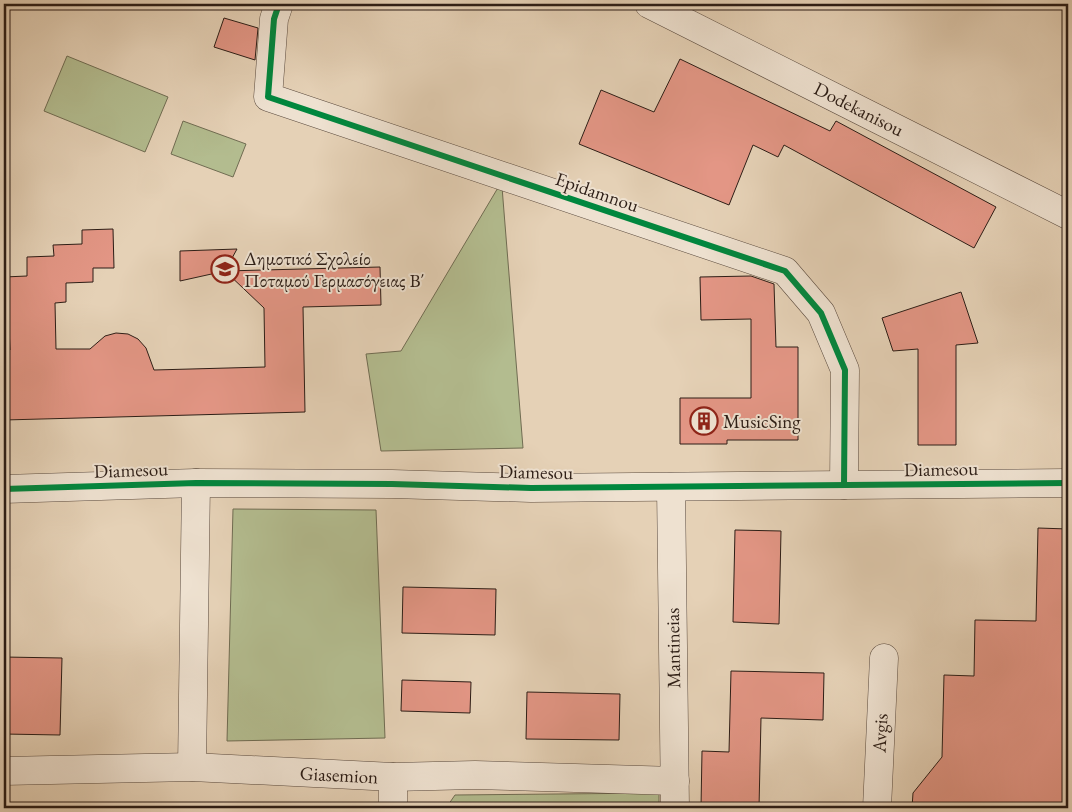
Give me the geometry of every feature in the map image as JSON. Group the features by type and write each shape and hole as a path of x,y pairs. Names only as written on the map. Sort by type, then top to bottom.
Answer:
{"street":[{"name":"Epidamnou","path":"279,4 274,19 268,97 785,270 821,313 845,370 844,485"},
{"name":"Dodekanisou","path":"649,4 1068,215"},
{"name":"Diamesou","path":"4,489 196,483 392,484 531,488 1068,483"},
{"path":"192,767 196,483"},
{"name":"Mantineias","path":"671,487 674,808"},
{"name":"Avgis","path":"877,808 884,658"},
{"name":"Giasemion","path":"4,771 192,767 393,778 475,776 675,782"},
{"path":"393,778 393,808"}],"green space":[{"path":"67,56 168,97 145,152 44,111"},
{"path":"183,121 246,144 233,177 171,154"},
{"path":"499,186 502,187 523,448 381,451 366,354 401,351"},
{"path":"233,509 376,510 385,738 227,741"},
{"path":"659,793 659,808 446,808 455,795"}],"building":[{"path":"224,18 258,28 255,60 214,47"},
{"path":"680,59 830,131 836,121 996,207 974,248 784,145 778,157 753,145 729,205 579,144 601,90 654,112"},
{"path":"113,229 114,268 93,268 93,282 66,283 66,302 55,303 56,349 90,349 105,336 116,333 128,334 138,339 146,348 154,370 265,367 264,308 225,271 380,267 381,305 303,307 305,412 4,420 4,350 10,350 8,304 4,304 4,277 27,276 27,257 54,256 53,245 82,244 82,230"},
{"path":"237,249 225,271 180,281 180,251"},
{"path":"751,276 774,284 776,347 798,347 798,440 727,440 727,444 680,444 680,398 751,398 751,319 701,320 700,277"},
{"path":"961,292 978,343 956,345 956,445 918,445 918,349 893,351 882,318"},
{"path":"1038,528 1068,529 1068,808 912,808 913,793 942,757 944,675 974,676 975,620 1036,621"},
{"path":"735,530 781,531 779,624 733,622"},
{"path":"403,587 496,589 495,635 402,633"},
{"path":"4,657 62,658 60,735 4,734"},
{"path":"731,671 824,673 823,720 761,718 759,808 701,808 702,751 729,752"},
{"path":"402,680 471,682 470,713 401,711"},
{"path":"527,692 620,694 619,740 526,739"}],"cycle path":[{"path":"279,4 274,19 268,97 785,271 821,313 845,370 844,485"},
{"path":"4,489 196,483 392,484 531,488 1068,483"}],"place":[{"name":"Δημοτικό Σχολείο Ποταμού Γερμασόγειας Β΄","path":"225,269"},
{"name":"MusicSing","path":"704,421"}]}
